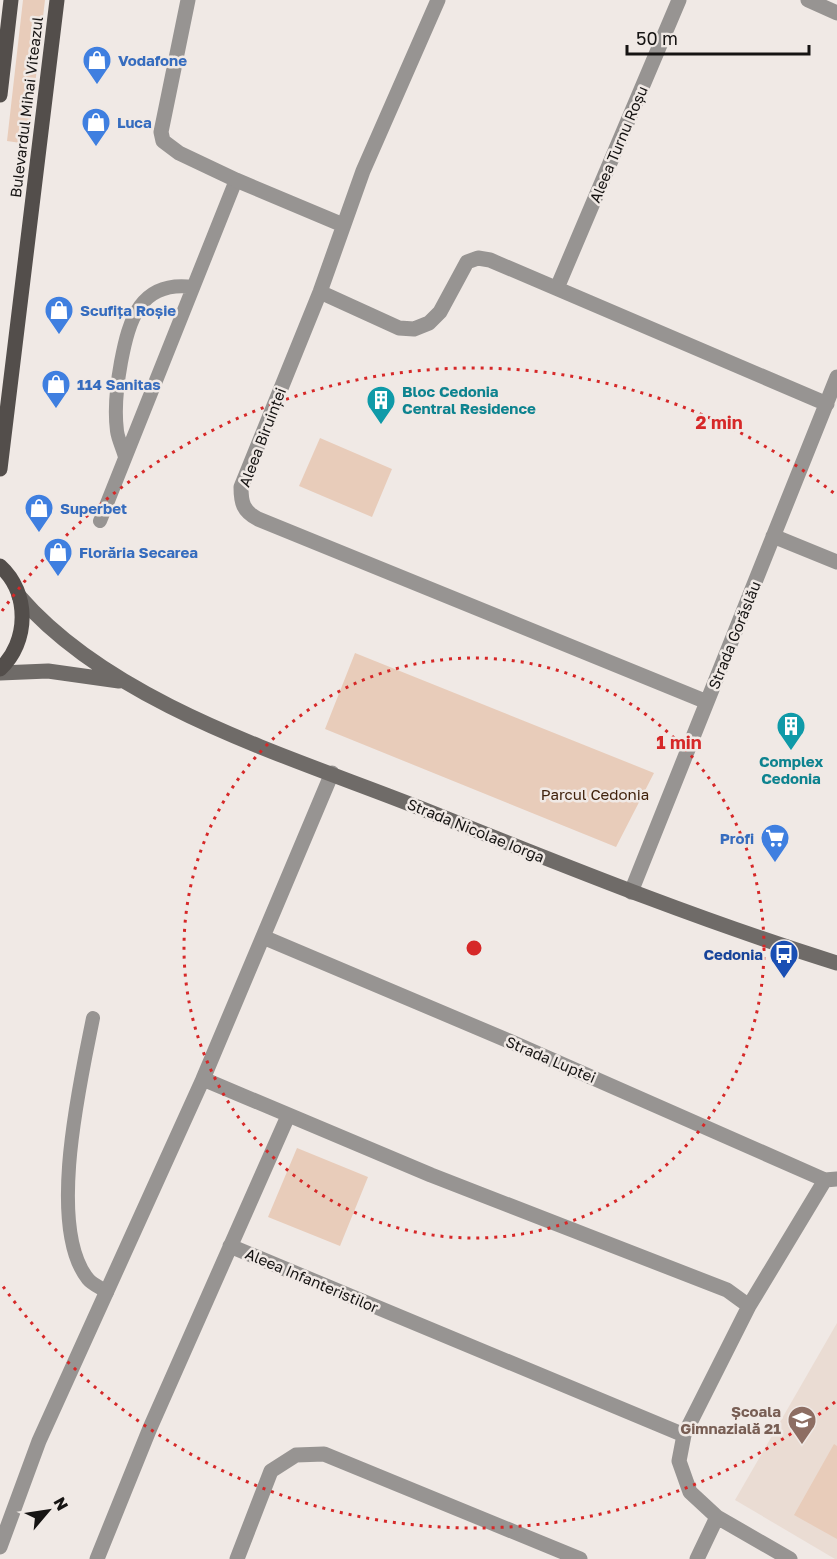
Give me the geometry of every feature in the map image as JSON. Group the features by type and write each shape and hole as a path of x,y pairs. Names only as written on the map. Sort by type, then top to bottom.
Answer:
{"main road":[{"name":"Bulevardul Mihai Viteazul","path":"0,94 11,0"},
{"name":"Bulevardul Mihai Viteazul","path":"0,469 57,0"},
{"path":"0,566 20,596 23,613 22,631 17,647 0,671"},
{"name":"Strada Nicolae Iorga","path":"20,596 58,637 122,681 221,729 631,892 837,963"},
{"name":"Strada Nicolae Iorga","path":"0,671 48,671 122,681"}],"street":[{"path":"188,0 161,132 163,141 170,148 236,180 344,225"},
{"name":"Aleea Biruinței","path":"438,0 363,171 320,292 241,487 241,502 247,513 707,702"},
{"name":"Aleea Turnu Roșu","path":"557,288 679,0"},
{"path":"808,0 837,12"},
{"path":"320,292 399,328 414,329 429,323 440,312 467,262 478,258 490,260 826,404"},
{"name":"Strada Gorăslău","path":"631,892 837,378"},
{"path":"773,536 837,562"},
{"path":"0,1547 39,1440 203,1079 332,773"},
{"name":"Strada Luptei","path":"263,937 831,1179"},
{"path":"203,1079 288,1116 727,1290 749,1306"},
{"name":"Aleea Infanteristilor","path":"288,1116 230,1246 684,1435"},
{"path":"790,1559 717,1517 690,1492 679,1461 684,1435 749,1306 831,1179"},
{"path":"97,1559 230,1246"},
{"path":"237,1559 271,1471 296,1455 309,1453 324,1454 574,1558"},
{"path":"697,1559 717,1517"}],"lane":[{"path":"100,521 236,180"},
{"path":"125,457 117,432 117,387 133,315 141,304 158,291 178,285 193,287"},
{"path":"93,1018 72,1124 69,1220 76,1255 88,1279 106,1292"}],"shaded area":[{"name":"Școala Gimnazială 21","path":"837,1323 837,1559 835,1559 735,1500"}],"green space":[{"path":"23,0 45,0 28,144 7,141"},
{"path":"320,438 392,469 372,517 299,486"},
{"name":"Parcul Cedonia","path":"355,653 654,773 616,847 325,729"},
{"path":"297,1148 368,1177 340,1246 268,1217"},
{"path":"834,1444 837,1446 837,1539 794,1515"}],"place":[{"name":"Vodafone","path":"97,86"},
{"name":"Luca","path":"96,148"},
{"name":"Scufița Roșie","path":"59,336"},
{"name":"114 Sanitas","path":"56,410"},
{"name":"Bloc Cedonia Central Residence","path":"381,426"},
{"name":"Superbet","path":"39,534"},
{"name":"Florăria Secarea","path":"58,578"},
{"name":"Complex Cedonia","path":"791,752"},
{"name":"Profi","path":"775,864"},
{"name":"Cedonia","path":"784,980"},
{"name":"Școala Gimnazială 21","path":"802,1446"}]}
